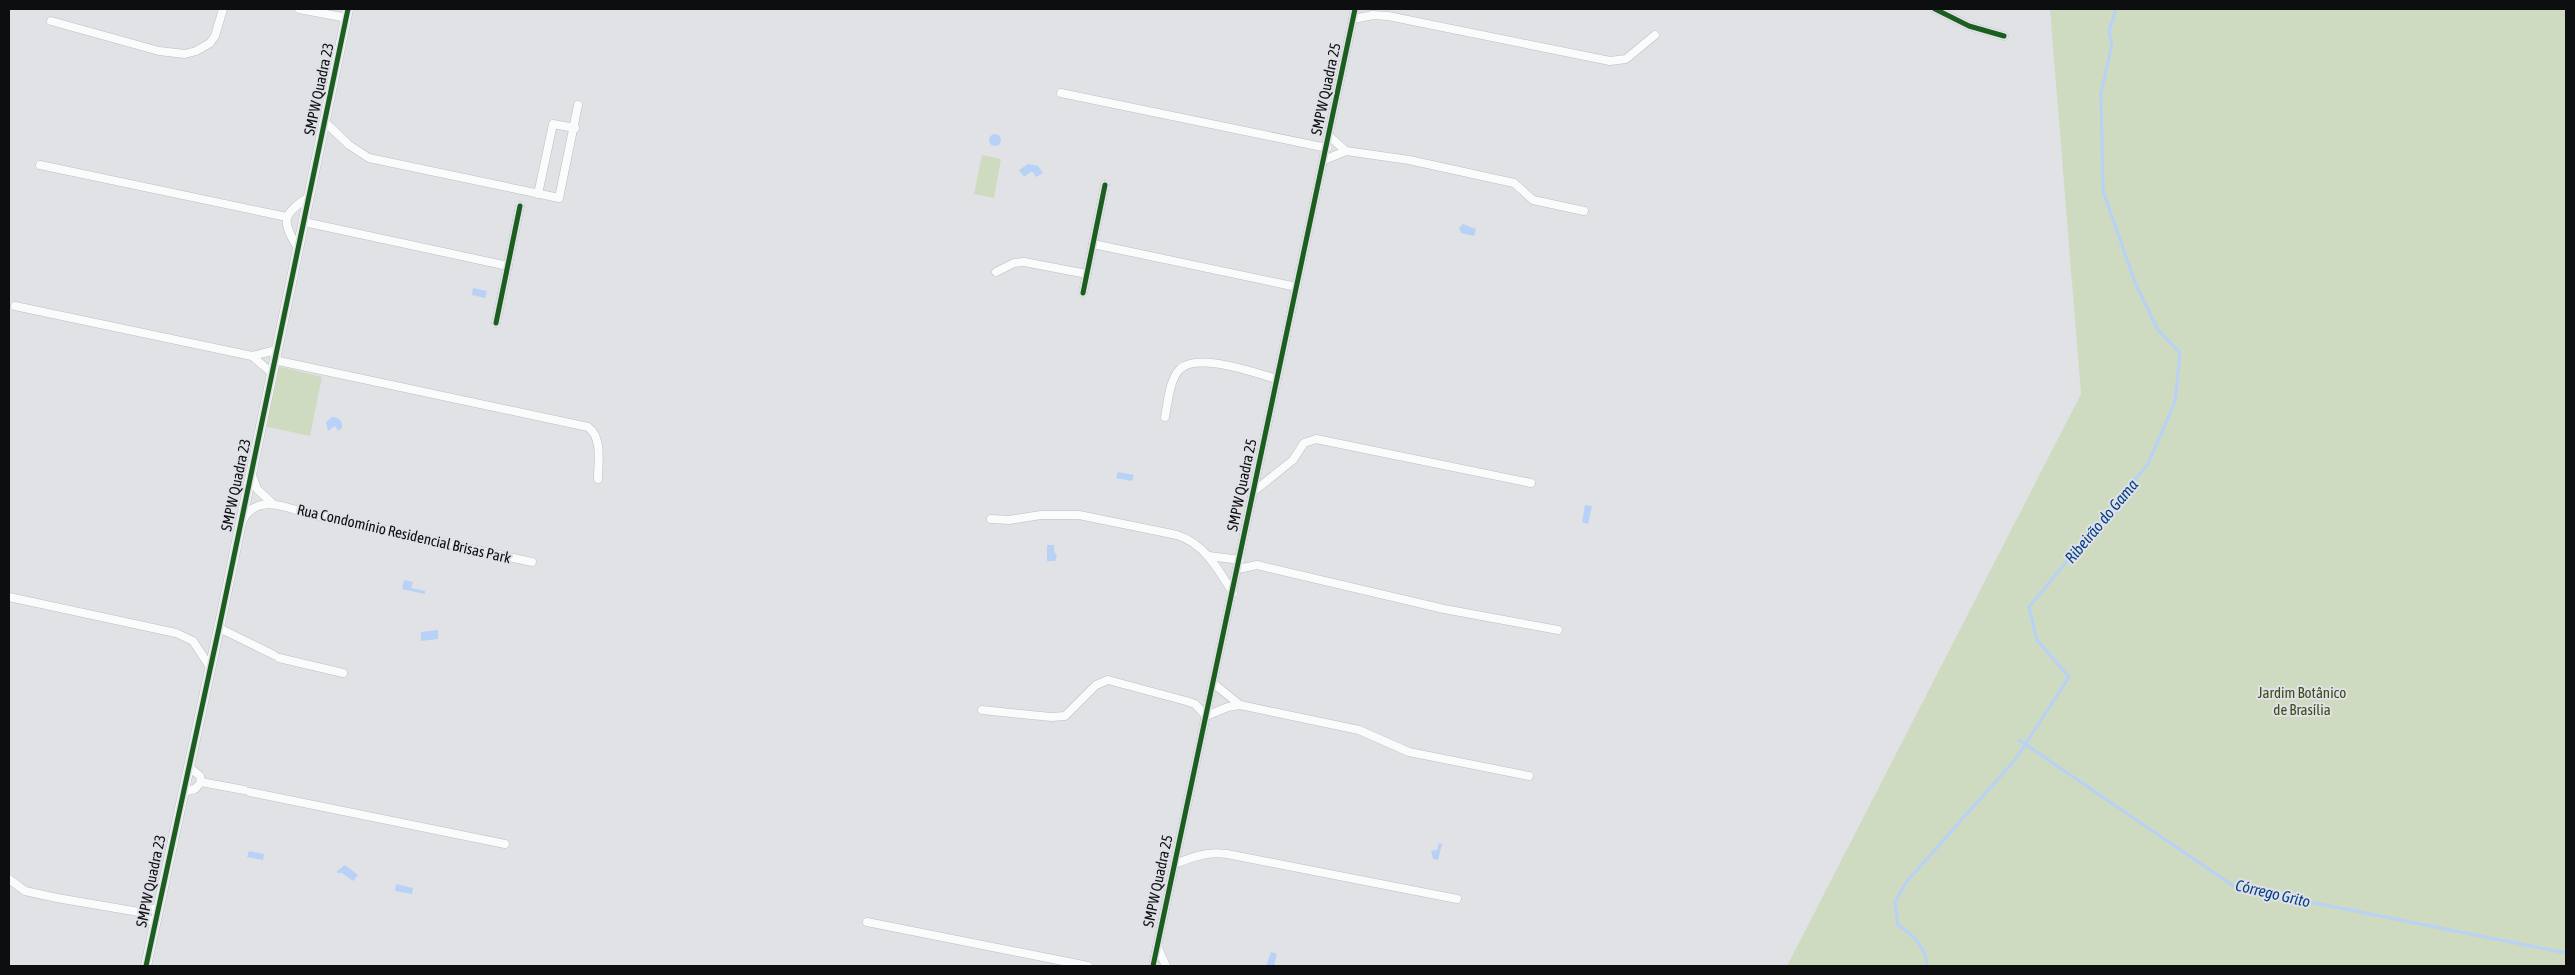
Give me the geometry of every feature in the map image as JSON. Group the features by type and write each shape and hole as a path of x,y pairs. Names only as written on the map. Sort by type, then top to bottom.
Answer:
{"street":[{"path":"51,21 159,50 185,54 196,52 210,43 215,36 223,9"},
{"path":"299,9 348,13"},
{"name":"SMPW Quadra 25","path":"1153,966 1356,9"},
{"path":"1935,9 1970,26 2004,36"},
{"name":"SMPW Quadra 23","path":"146,966 348,13"},
{"path":"1353,19 1373,15 1388,16 1610,61 1626,59 1654,35"},
{"path":"1061,93 1326,148"},
{"path":"325,122 349,145 369,158 559,198 575,128 578,105"},
{"path":"538,194 553,124 575,128"},
{"path":"1329,136 1346,151"},
{"path":"1324,160 1346,151 1409,160 1514,183 1534,200 1584,211"},
{"path":"40,165 286,217"},
{"path":"1083,293 1105,184"},
{"path":"298,248 288,232 286,217 291,209 309,197"},
{"path":"496,323 520,206"},
{"path":"304,222 508,266"},
{"path":"1093,244 1297,288"},
{"path":"996,272 1014,263 1024,262 1087,274"},
{"path":"15,306 252,356 275,355 588,427 594,432 597,439 598,480"},
{"path":"252,356 272,373"},
{"path":"1165,417 1176,376 1187,364 1204,362 1277,379"},
{"path":"1253,492 1293,460 1304,443 1316,439 1531,483"},
{"name":"Rua Condomínio Residencial Brisas Park","path":"252,473 253,481 262,496 276,505"},
{"name":"Rua Condomínio Residencial Brisas Park","path":"240,526 244,517 258,505 276,505 532,562"},
{"path":"991,519 1009,520 1041,515 1090,517 1185,538 1208,556 1233,593"},
{"path":"1208,556 1240,558 1257,565 1444,609 1558,630"},
{"path":"1238,569 1257,565"},
{"path":"9,597 176,633 193,641 205,656 210,667"},
{"path":"219,628 276,656 343,673"},
{"path":"982,710 1050,717 1065,716 1096,685 1108,680 1195,704 1206,716 1228,707 1240,705 1359,730 1409,752 1529,776"},
{"path":"1213,683 1240,705"},
{"path":"189,767 200,776 201,782"},
{"path":"201,782 505,844"},
{"path":"183,792 195,789 201,782"},
{"path":"1175,864 1200,854 1212,852 1457,899"},
{"path":"9,879 19,888 40,894 139,912 158,908"},
{"path":"139,912 154,924"},
{"path":"867,922 1088,966"},
{"path":"1157,946 1166,966"}],"green space":[{"name":"Jardim Botânico de Brasília","path":"2050,9 2566,9 2566,966 1787,966 2081,394"},
{"path":"982,155 1001,159 994,198 974,194"},
{"path":"277,366 322,377 310,436 264,426"}],"water":[{"path":"993,134 997,134 1001,140 997,146 993,146 989,142 989,138"},
{"path":"1028,164 1038,166 1043,173 1036,177 1032,171 1024,177 1019,170"},
{"path":"1463,224 1476,229 1474,236 1461,233 1459,228"},
{"path":"473,288 487,291 485,298 472,295"},
{"path":"332,417 341,421 342,428 338,431 335,426 328,431 326,422"},
{"path":"1118,472 1134,475 1132,481 1116,478"},
{"path":"1585,505 1592,506 1588,524 1582,522"},
{"path":"1047,545 1054,545 1054,552 1057,555 1055,561 1047,561"},
{"path":"404,580 413,582 411,588 425,591 425,594 402,589"},
{"path":"438,630 438,639 421,641 421,632"},
{"path":"1439,843 1442,844 1438,860 1433,859 1431,851 1437,850"},
{"path":"249,851 264,854 263,860 247,857"},
{"path":"345,865 358,875 353,881 342,873 337,873"},
{"path":"396,884 413,888 412,894 395,891"},
{"path":"1271,952 1277,954 1274,966 1266,966"}],"waterway":[{"name":"Ribeirão do Gama","path":"1927,966 1925,953 1918,942 1898,925 1895,902 1907,881 2015,760 2069,677 2037,640 2029,607 2148,464 2175,402 2180,353 2158,330 2136,285 2103,191 2101,93 2112,44 2109,31 2116,9"},
{"name":"Córrego Grito","path":"2019,740 2235,887 2566,953"}],"cycle path":[{"path":"146,966 219,628 348,9"},
{"path":"1153,966 1355,9"},
{"path":"1935,9 1969,26 2004,36"},
{"path":"1083,293 1105,185"},
{"path":"496,323 520,206"}]}
